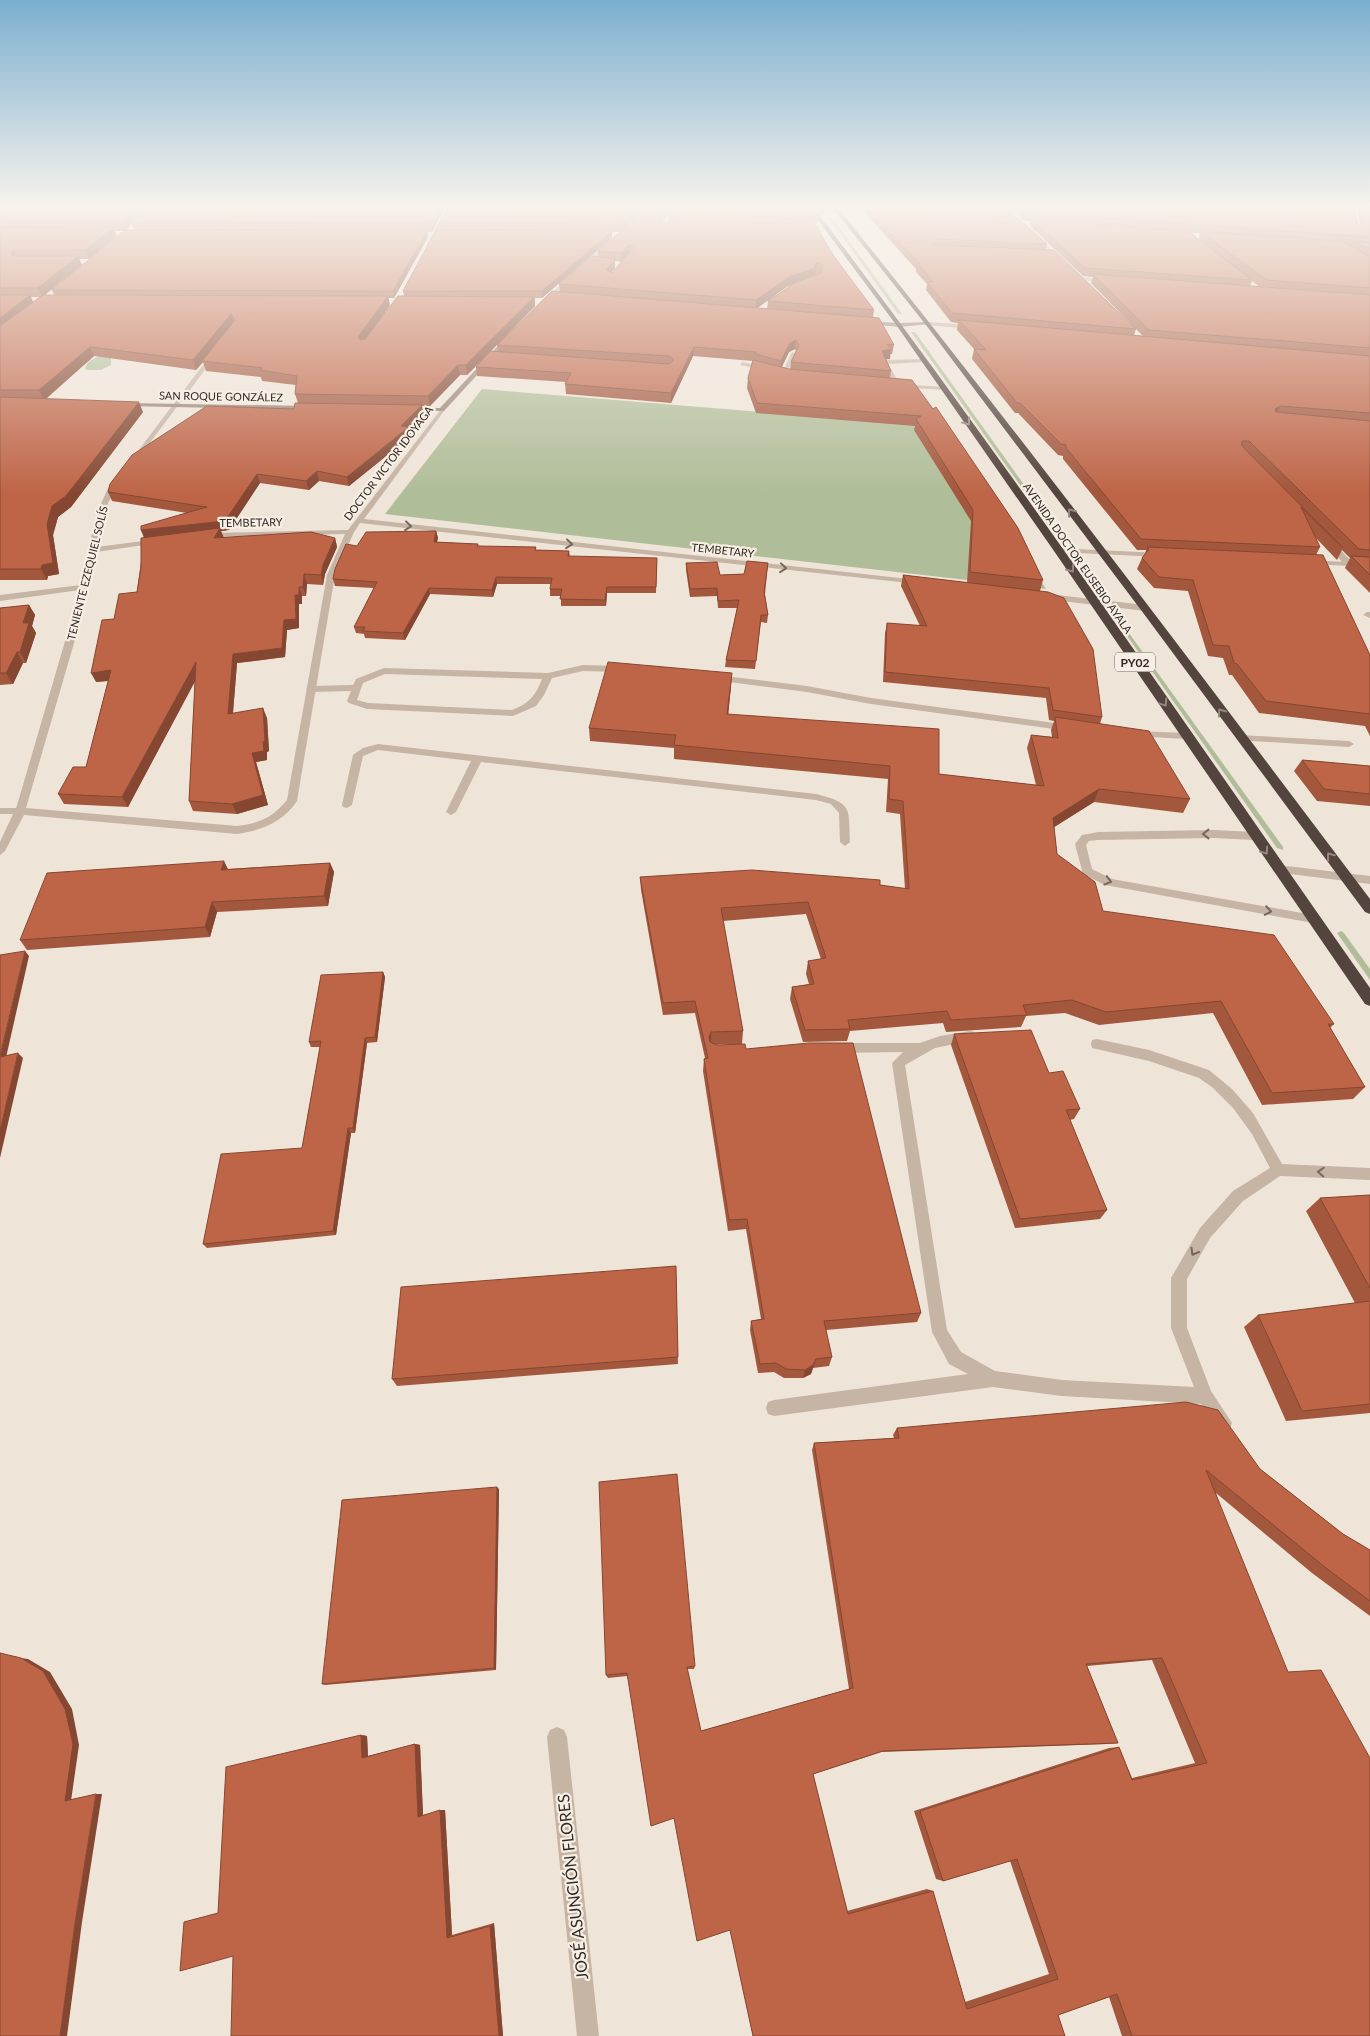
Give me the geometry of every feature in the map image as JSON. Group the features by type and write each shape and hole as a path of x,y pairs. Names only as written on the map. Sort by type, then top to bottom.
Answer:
{"highway":[{"name":"AVENIDA DOCTOR EUSEBIO AYALA","path":"882,303 1058,550 1370,1000"},
{"name":"AVENIDA DOCTOR EUSEBIO AYALA","path":"911,303 1145,608 1240,738 1370,908"}],"street":[{"path":"861,322 977,328"},
{"name":"DOCTOR VICTOR IDOYAGA","path":"20,811 219,830 257,827 279,816 292,801 331,575 350,532 442,410 489,357 517,329"},
{"name":"TENIENTE EZEQUIEL SOLÍS","path":"0,851 28,791 85,586 108,492 217,351"},
{"path":"742,364 786,374 794,353"},
{"path":"489,357 503,358"},
{"path":"923,360 884,362 894,387 946,392"},
{"name":"SAN ROQUE GONZÁLEZ","path":"118,404 316,408"},
{"path":"396,409 442,410"},
{"name":"TEMBETARY","path":"359,521 925,583"},
{"name":"TEMBETARY","path":"203,535 350,532"},
{"path":"1322,536 1349,564"},
{"path":"93,550 165,540"},
{"path":"1058,550 1171,555"},
{"path":"1300,562 1370,565"},
{"path":"0,598 85,586"},
{"path":"1035,595 1145,608"},
{"path":"548,676 539,699 527,708 513,712 366,706 352,701 359,681 384,671 548,676 596,666 635,670"},
{"path":"704,677 807,689 871,701 1078,729"},
{"path":"311,689 356,688"},
{"path":"1127,734 1186,736"},
{"path":"1240,738 1349,744"},
{"path":"347,805 358,755 366,750 378,747 477,760 816,796 835,802 844,812 846,842"},
{"path":"451,812 477,760"},
{"path":"0,811 20,811"},
{"path":"1255,836 1213,834 1098,836 1086,838 1080,844 1087,870 1109,882 1313,919"},
{"path":"1278,869 1370,880"},
{"path":"822,1048 918,1047 949,1038 984,1035"},
{"path":"1097,1044 1141,1052 1203,1073 1227,1093 1245,1115 1266,1144 1278,1170"},
{"path":"918,1047 898,1063 940,1332 955,1358 992,1379"},
{"path":"1233,1436 1205,1396 1178,1328 1179,1278 1205,1233 1238,1196 1278,1170 1370,1174"},
{"path":"774,1408 992,1379 1062,1388 1205,1396"},
{"name":"JOSÉ ASUNCIÓN FLORES","path":"557,1737 588,2036"}],"green space":[{"path":"890,303 894,303 902,314 898,314"},
{"path":"911,332 915,332 1062,538 1057,537"},
{"path":"106,352 111,358 111,365 101,370 87,370 85,368 88,362"},
{"path":"482,389 943,427 1046,589 385,514"},
{"path":"1116,615 1283,847 1283,850 1277,848 1113,616"},
{"path":"1341,931 1370,969 1370,980 1337,933"}],"building":[{"path":"0,303 20,303 0,318"},
{"path":"32,303 383,303 358,337 360,340 365,339 393,303 528,303 466,365 458,365 428,396 295,394 297,376 259,370 263,368 202,361 235,320 231,314 193,360 90,347 39,390 0,390 0,326"},
{"path":"540,303 697,303 879,318 894,345 887,344 891,349 882,351 891,371 791,362 799,345 796,340 790,343 781,361 755,354 756,352 694,347 671,393 565,384 571,373 476,367 490,351 669,364 674,360 669,356 497,345"},
{"path":"792,303 869,303 874,310"},
{"path":"944,303 1109,303 1136,329 952,313"},
{"path":"1122,303 1370,303 1370,348 1149,330"},
{"path":"959,320 1370,356 1370,413 1280,406 1275,409 1276,412 1370,421 1370,550 1359,549 1249,441 1242,441 1242,446 1343,548 1301,507 1320,547 1141,539 1066,448 1066,445 1061,444 1020,403 1017,403 974,349 986,350"},
{"path":"753,360 789,369 912,380 933,409 936,407 1018,528 1043,580 970,572 973,510 916,419 921,416 757,403 748,378"},
{"path":"0,397 139,402 66,496 52,506 47,524 53,563 42,565 41,569 0,569"},
{"path":"295,403 422,405 401,426 409,427 347,477 317,471 306,481 257,474 225,521 141,530 141,526 207,507 108,492 110,484 132,455 207,406 294,409"},
{"path":"220,528 214,538 311,532 335,538 323,565 321,575 304,574 303,587 299,587 299,595 295,595 296,619 284,620 282,648 233,654 228,714 263,708 264,751 252,753 263,795 232,804 189,801 196,662 122,797 58,794 73,767 86,767 111,670 91,673 102,620 114,619 119,594 137,592 141,567 141,538"},
{"path":"436,531 434,542 478,544 477,546 536,547 535,550 569,551 568,556 657,558 656,587 607,587 605,600 560,599 562,589 550,589 552,578 496,577 492,590 429,588 403,633 363,631 365,627 354,627 377,582 333,579 335,569 346,544 357,546 366,532"},
{"path":"1147,547 1323,555 1370,655 1370,714 1266,701 1237,664 1234,663 1229,646 1213,645 1193,580 1159,577 1142,558 1149,549"},
{"path":"1351,556 1370,557 1370,575"},
{"path":"747,561 768,563 764,592 768,615 761,615 756,661 726,660 739,600 718,601 717,588 690,589 686,563 717,562 720,575 744,574"},
{"path":"903,575 1048,592 1064,598 1093,649 1102,717 1053,710 1049,688 885,672 887,623 927,626"},
{"path":"29,605 23,623 29,623 20,652 17,652 6,673 0,673 0,608"},
{"path":"608,662 732,673 727,714 939,729 939,774 1044,786 1031,735 1058,738 1055,717 1149,731 1190,799 1099,789 1053,818 1057,854 1095,882 1103,911 1274,935 1334,1024 1328,1024 1365,1087 1272,1093 1221,1001 1106,1012 1072,1000 1023,1005 1027,1015 951,1020 947,1011 848,1020 850,1029 805,1030 792,987 814,984 808,961 826,958 808,902 721,908 743,1031 711,1032 710,1042 717,1045 745,1044 746,1049 809,1043 853,1043 921,1313 824,1321 832,1357 816,1359 813,1365 805,1370 786,1369 776,1363 760,1364 751,1321 764,1319 747,1219 729,1220 704,1059 708,1058 695,1001 663,1003 640,877 752,870 880,880 880,885 909,889 903,801 889,799 890,766 674,745 676,735 589,728"},
{"path":"1302,760 1370,766 1370,794 1324,789"},
{"path":"224,861 221,870 330,863 324,896 212,902 205,927 20,940 47,873"},
{"path":"25,951 0,1056 0,955"},
{"path":"383,972 375,1037 365,1038 353,1128 348,1128 333,1231 203,1244 221,1154 302,1148 321,1041 309,1042 321,975"},
{"path":"1031,1030 1049,1073 1063,1071 1080,1109 1066,1110 1107,1210 1020,1219 954,1034"},
{"path":"18,1053 0,1131 0,1057"},
{"path":"1370,1195 1370,1288 1320,1198"},
{"path":"676,1266 678,1357 392,1379 401,1287"},
{"path":"1370,1301 1370,1404 1302,1411 1258,1315"},
{"path":"1186,1402 1218,1410 1260,1469 1343,1534 1370,1550 1370,1601 1326,1568 1206,1470 1288,1672 1321,1670 1370,1758 1370,2036 1132,2036 1117,1994 1058,2015 1065,2036 753,2036 730,1930 697,1941 674,1818 651,1826 627,1673 606,1675 599,1482 677,1474 695,1666 687,1667 701,1731 853,1688 814,1443 899,1438 897,1428","holes":["1162,1658 1207,1763 1132,1780 1119,1747 920,1811 943,1881 1017,1859 1058,1979 967,2009 933,1891 848,1914 813,1774 883,1751 1118,1743 1086,1664"]},
{"path":"497,1487 494,1668 322,1684 342,1500"},
{"path":"0,1653 21,1658 43,1671 65,1709 73,1744 65,1801 96,1794 75,1923 60,2036 0,2036"},
{"path":"361,1735 362,1758 415,1744 418,1817 440,1810 447,1938 490,1926 499,2036 231,2036 233,1956 180,1971 184,1922 218,1913 226,1767"}]}
